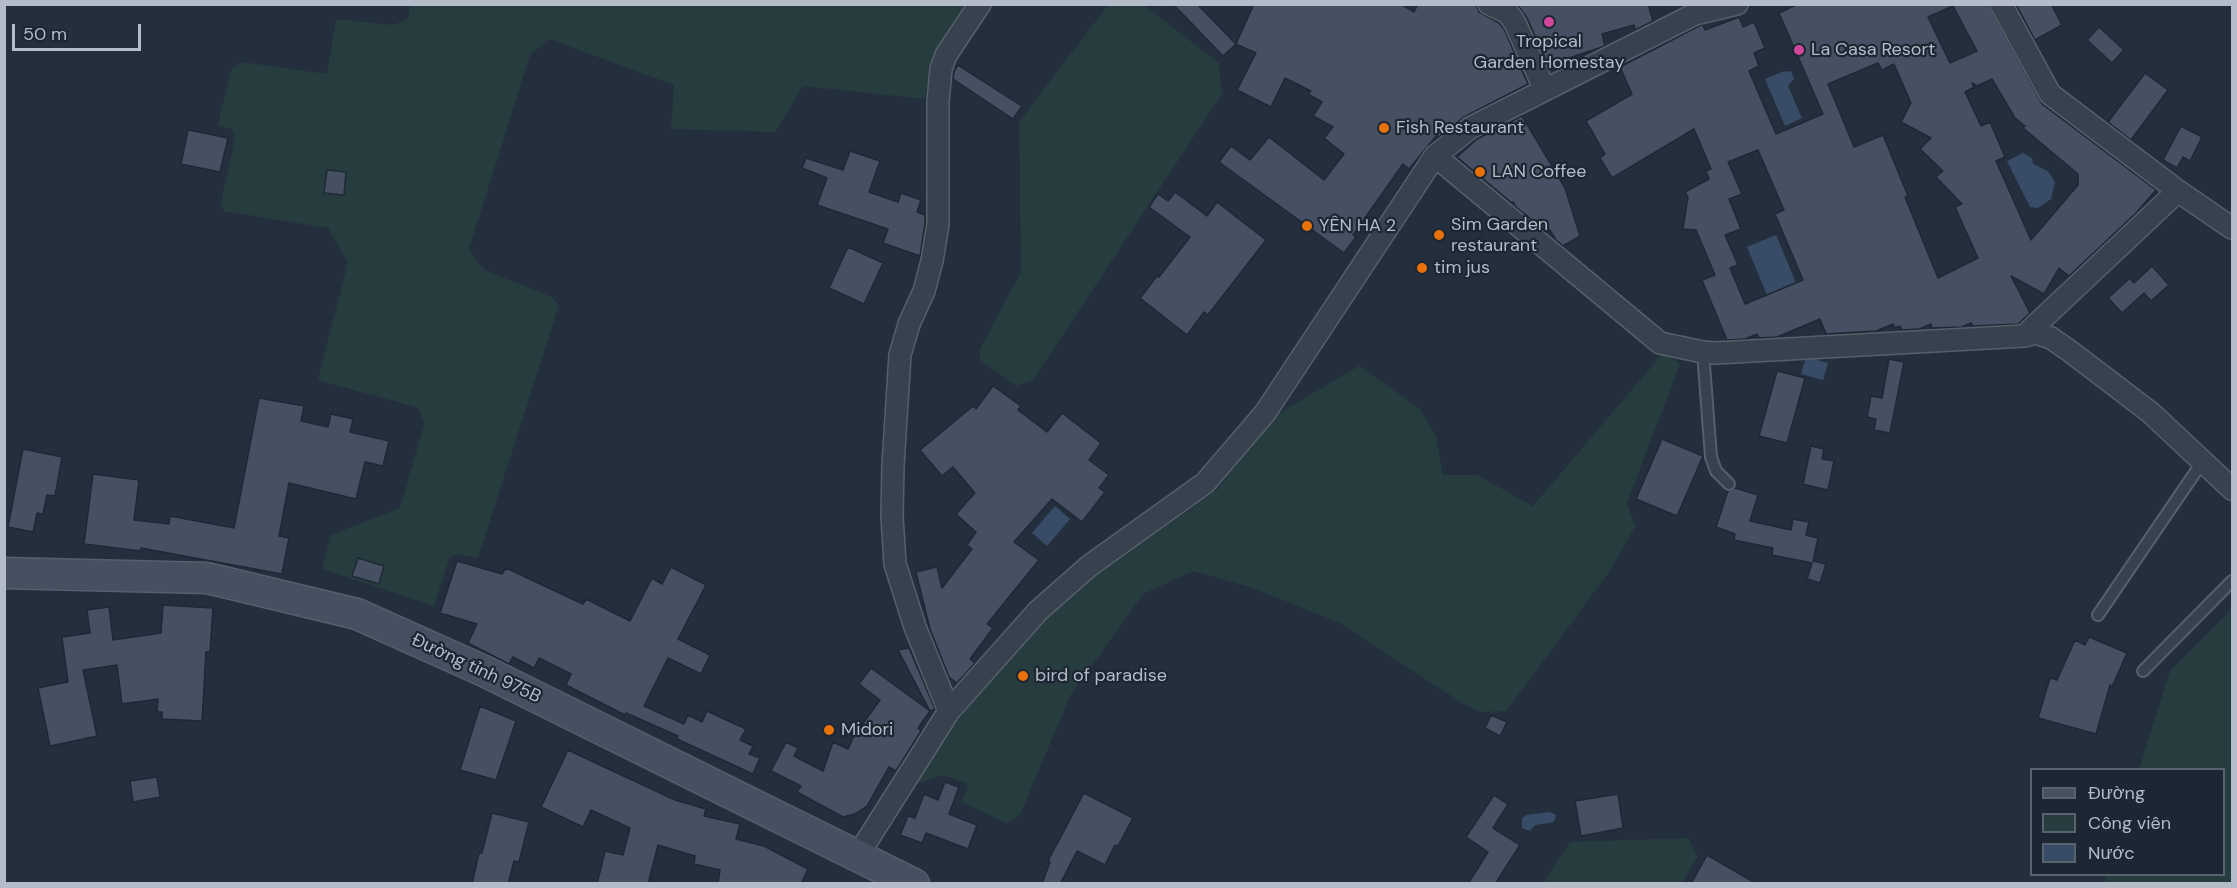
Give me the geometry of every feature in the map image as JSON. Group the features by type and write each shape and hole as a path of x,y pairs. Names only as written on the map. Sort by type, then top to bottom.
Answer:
{"main road":[{"name":"Đường tỉnh 975B","path":"4,573 207,578 357,614 484,671 914,884"}],"street":[{"path":"949,711 915,627 896,564 892,516 893,465 900,355 906,332 924,291 938,224 938,102 941,69 946,55 980,4"},
{"path":"1489,4 1508,13 1545,90"},
{"path":"858,855 949,711 1038,611 1089,566 1205,483 1265,413 1435,156 1470,128 1695,14 1737,4"},
{"path":"2001,4 2050,94 2178,191 2232,228"},
{"path":"1435,156 1660,343 1703,352 2024,336 2036,333 2051,338 2151,413 2232,489"},
{"path":"2024,336 2178,191"}],"lane":[{"path":"1703,352 1710,457 1716,471 1729,484"},
{"path":"2098,615 2203,460"},
{"path":"2144,671 2232,581"}],"green space":[{"path":"410,5 969,5 931,63 925,99 803,86 775,132 671,129 674,85 549,39 530,55 469,249 484,270 552,297 559,305 478,558 457,554 450,557 434,606 322,569 331,535 400,508 424,425 419,408 318,380 348,262 328,228 224,211 221,202 235,138 232,129 218,125 231,70 242,62 327,74 336,19 393,25 408,19"},
{"path":"1108,5 1144,5 1219,63 1222,94 1033,380 1016,386 980,360 979,351 1021,272 1019,122"},
{"path":"1664,352 1680,364 1627,503 1635,527 1607,575 1506,711 1481,712 1462,703 1340,623 1253,588 1193,571 1143,594 1070,696 1020,815 1007,823 961,802 968,788 966,783 943,775 923,782 916,781 932,753 999,668 1048,611 1097,570 1167,526 1218,489 1271,418 1359,366 1419,408 1436,436 1443,475 1477,475 1533,506"},
{"path":"2232,609 2232,883 2104,883 2107,876 2225,876 2225,768 2139,768 2170,671"},
{"path":"1688,838 1698,857 1681,883 1543,883 1570,842"}],"water":[{"path":"1791,71 1794,79 1788,86 1802,118 1785,126 1765,79"},
{"path":"2023,153 2032,158 2033,164 2048,171 2055,182 2051,199 2038,208 2030,207 2007,161"},
{"path":"1776,235 1796,283 1767,295 1747,247"},
{"path":"1806,357 1828,363 1823,380 1801,374"},
{"path":"1055,506 1070,519 1047,546 1032,533"},
{"path":"1550,812 1556,815 1554,822 1535,825 1530,831 1522,828 1522,818 1526,815"}],"building":[{"path":"1173,4 1197,4 1236,44 1223,56"},
{"path":"1254,4 1401,4 1414,12 1418,4 1476,4 1479,12 1499,23 1504,29 1528,84 1464,117 1439,137 1437,135 1409,169 1403,164 1353,235 1356,237 1344,253 1219,162 1231,146 1250,160 1269,137 1324,180 1344,154 1324,138 1333,127 1313,116 1322,102 1308,94 1311,91 1285,78 1271,107 1237,90 1256,53 1236,44"},
{"path":"1517,4 1648,4 1653,21 1635,30 1634,25 1602,34 1605,46 1548,65 1527,18"},
{"path":"1798,4 1988,4 2042,104 2156,190 2136,213 2069,276 2059,268 2044,294 2011,276 2030,313 2018,324 1973,326 1971,323 1962,327 1932,328 1931,324 1919,329 1902,330 1900,326 1895,328 1893,324 1876,331 1826,334 1820,319 1777,337 1759,338 1757,334 1745,339 1727,340 1702,280 1715,275 1696,230 1683,229 1688,197 1685,192 1709,179 1706,171 1711,169 1694,129 1612,178 1600,158 1605,154 1586,121 1632,94 1620,67 1699,26 1703,25 1705,30 1739,17 1743,27 1754,22 1765,48 1754,53 1759,66 1749,71 1776,134 1823,114 1779,13","holes":["1953,6 1977,51 1950,63 1928,17","1878,63 1882,70 1894,64 1911,103 1901,122 1931,138 1920,149 1943,171 1936,177 1962,204 1955,207 1978,258 1938,278 1883,135 1854,147 1828,84","1992,79 2015,118 2025,126 2023,128 2078,174 2078,185 2031,240 1996,161 2005,157 1990,122 1981,126 1965,92 1974,87 1972,83 1977,86","1758,150 1784,210 1775,214 1803,280 1745,304 1730,268 1738,265 1725,235 1741,229 1729,199 1742,194 1728,162"]},
{"path":"2016,4 2051,4 2062,25 2035,40"},
{"path":"2099,27 2124,50 2112,63 2087,40"},
{"path":"958,65 1022,106 1013,119 953,79"},
{"path":"2145,73 2168,90 2131,140 2108,122"},
{"path":"1522,116 1565,188 1580,236 1563,246 1550,230 1547,232 1457,157 1477,139"},
{"path":"2181,126 2202,137 2190,161 2183,157 2177,168 2163,160"},
{"path":"188,130 228,138 220,172 181,164"},
{"path":"850,151 880,161 869,192 898,202 901,193 921,200 917,212 925,215 925,223 920,256 883,243 888,229 817,205 827,178 802,168 806,158 843,170"},
{"path":"327,170 346,172 344,195 324,193"},
{"path":"1175,192 1207,216 1217,202 1266,240 1208,315 1204,312 1187,335 1140,298 1190,237 1149,207 1158,194 1168,201"},
{"path":"848,247 883,263 864,304 829,288"},
{"path":"2152,266 2169,285 2151,301 2144,293 2122,313 2108,298 2130,278 2134,283"},
{"path":"1889,359 1904,362 1890,433 1874,430 1876,419 1867,417 1871,396 1882,398"},
{"path":"1777,371 1805,378 1787,443 1759,436"},
{"path":"993,386 1021,406 1018,410 1047,432 1062,413 1101,443 1089,460 1109,475 1099,488 1105,492 1082,522 1052,499 1014,542 1039,560 987,624 993,628 970,659 975,663 957,683 949,677 930,629 916,572 937,567 942,588 972,549 967,545 976,532 956,514 975,493 953,467 942,476 920,450 973,406 976,409"},
{"path":"259,398 304,406 301,421 328,427 331,414 353,419 350,432 389,441 383,466 365,462 356,499 289,483 279,536 289,538 282,574 141,548 141,551 84,544 93,474 139,480 134,520 169,524 170,516 234,528"},
{"path":"1662,439 1703,456 1677,516 1636,499"},
{"path":"1811,446 1824,449 1822,459 1834,461 1828,490 1803,484"},
{"path":"23,449 62,457 55,496 47,495 43,514 37,513 33,532 8,527"},
{"path":"1735,488 1758,495 1750,521 1791,530 1793,519 1809,522 1806,535 1818,538 1813,561 1826,564 1820,583 1807,579 1812,563 1772,555 1773,548 1734,540 1735,534 1716,527 1728,491"},
{"path":"358,558 384,566 379,584 352,576"},
{"path":"457,561 502,574 506,568 583,604 586,599 630,621 652,578 662,584 671,567 706,585 678,639 710,655 701,674 668,658 644,706 684,724 688,715 702,722 707,711 746,729 740,740 753,746 749,754 760,758 753,774 677,739 678,736 626,713 625,715 566,685 571,674 539,658 534,668 513,657 509,664 468,643 477,624 440,613"},
{"path":"163,605 213,608 210,652 206,652 202,721 162,719 162,712 157,712 158,699 122,704 117,665 83,670 97,736 50,746 38,688 68,682 62,637 90,633 87,610 109,607 113,640 161,633"},
{"path":"2089,637 2127,653 2112,687 2110,685 2096,734 2038,718 2050,678 2057,680 2075,640 2085,645"},
{"path":"909,648 935,709 930,711 898,650"},
{"path":"871,668 930,711 918,728 921,731 896,771 889,767 867,806 855,814 843,817 797,792 801,786 771,771 786,742 798,748 794,756 823,771 833,742 848,749 854,736 880,700 859,684"},
{"path":"480,706 516,721 496,780 460,770"},
{"path":"1491,715 1507,722 1500,736 1485,728"},
{"path":"568,750 675,800 706,809 704,816 740,824 736,839 764,846 808,869 801,884 718,884 720,870 694,864 695,856 658,845 648,884 597,884 605,851 623,855 630,828 591,810 583,827 541,807"},
{"path":"157,777 160,797 133,802 130,781"},
{"path":"945,782 959,787 949,814 977,825 968,849 926,833 922,843 900,835 908,816 915,818 924,794 938,800"},
{"path":"1084,793 1133,818 1105,865 1077,851 1060,884 1042,884 1050,862 1048,861"},
{"path":"1618,794 1623,828 1581,836 1575,801"},
{"path":"1494,795 1508,804 1493,828 1520,845 1495,884 1468,884 1488,852 1466,837"},
{"path":"492,813 529,822 519,862 514,861 508,884 472,884 479,853 482,853"},
{"path":"1707,855 1757,884 1691,884"}],"place":[{"name":"Tropical Garden Homestay","path":"1549,22"},
{"name":"La Casa Resort","path":"1799,50"},
{"name":"Fish Restaurant","path":"1384,128"},
{"name":"LAN Coffee","path":"1480,172"},
{"name":"YÊN HA 2","path":"1307,226"},
{"name":"Sim Garden restaurant","path":"1439,235"},
{"name":"tim jus","path":"1422,268"},
{"name":"bird of paradise","path":"1023,676"},
{"name":"Midori","path":"829,730"}]}
